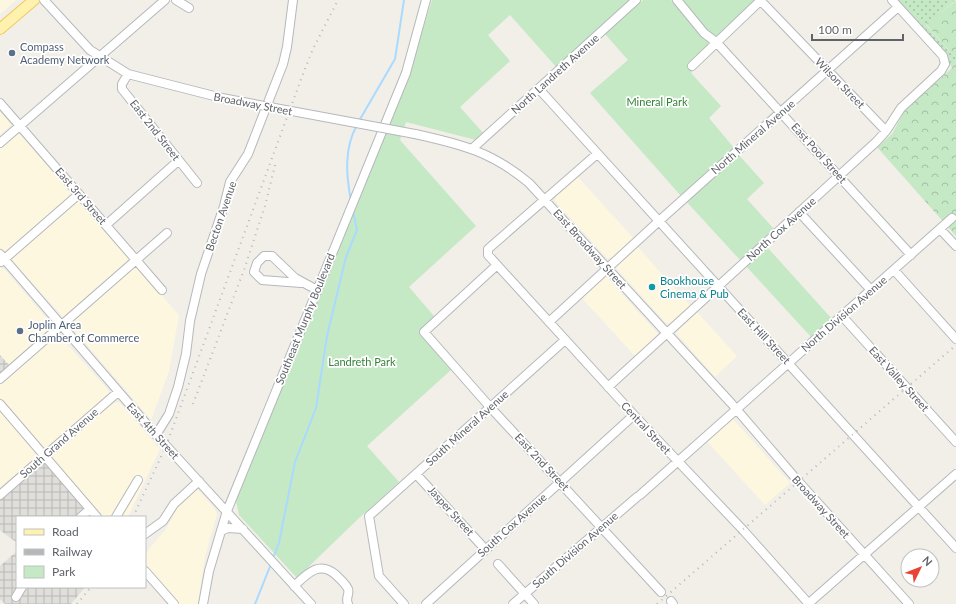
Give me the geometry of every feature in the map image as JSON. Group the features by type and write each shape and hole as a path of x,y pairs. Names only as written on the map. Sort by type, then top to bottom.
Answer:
{"main road":[{"path":"0,30 34,0"}],"street":[{"path":"44,0 98,56"},
{"path":"0,143 164,0"},
{"path":"176,0 189,8"},
{"name":"Becton Avenue","path":"156,435 168,414 178,387 186,354 190,321 201,274 224,206 230,182 248,154 282,64 287,47 293,0"},
{"name":"Southeast Murphy Boulevard","path":"203,604 209,571 227,511 348,211 392,108 413,52 426,0"},
{"name":"North Landreth Avenue","path":"473,148 636,0"},
{"name":"East Pool Street","path":"677,0 704,32 717,43 911,255"},
{"path":"692,66 761,0"},
{"name":"Wilson Street","path":"761,0 886,131"},
{"path":"892,0 898,7"},
{"name":"North Cox Avenue","path":"608,387 839,176 886,131 901,108 941,71 945,64 943,56 898,7"},
{"name":"North Mineral Avenue","path":"607,267 898,7"},
{"name":"Broadway Street","path":"98,56 128,74 222,98 415,134"},
{"name":"East 2nd Street","path":"128,74 122,84 122,89 197,183"},
{"name":"East Hill Street","path":"539,89 956,548"},
{"name":"East 3rd Street","path":"0,103 162,290"},
{"name":"East Broadway Street","path":"415,134 473,148 514,172 545,199 735,409"},
{"path":"545,199 597,154"},
{"path":"106,225 178,161"},
{"path":"1,259 79,194"},
{"name":"Central Street","path":"545,199 488,249 488,255 634,415 738,524 808,604"},
{"path":"799,212 871,290"},
{"name":"North Division Avenue","path":"735,409 952,218"},
{"path":"940,229 956,246"},
{"path":"0,379 167,233"},
{"path":"301,283 272,256 264,256 255,267 254,272 256,276 262,280 301,283 317,290"},
{"name":"East 4th Street","path":"1,259 156,435 311,604"},
{"name":"East 2nd Street","path":"497,265 424,332 490,407 661,592"},
{"path":"549,322 607,267"},
{"path":"894,270 956,339"},
{"name":"East Valley Street","path":"842,316 956,442"},
{"name":"South Mineral Avenue","path":"404,604 379,576 369,516 565,340"},
{"name":"South Grand Avenue","path":"0,495 118,392"},
{"path":"0,404 97,516"},
{"name":"Broadway Street","path":"735,409 909,604"},
{"name":"South Division Avenue","path":"513,604 678,461 735,409"},
{"name":"South Cox Avenue","path":"426,604 634,415"},
{"name":"Jasper Street","path":"416,474 485,549"},
{"path":"808,604 956,474"},
{"path":"117,516 138,480"},
{"path":"146,533 162,521 174,504 199,481"},
{"path":"82,516 90,509"},
{"path":"221,531 228,528 243,529"},
{"path":"498,564 534,604"},
{"path":"294,586 314,569 326,568 338,577 347,587 349,592 346,600 348,604"},
{"path":"146,572 174,604"},
{"path":"16,597 21,588"}],"shaded area":[{"path":"0,0 16,0 0,14"},
{"path":"0,111 11,125 0,135"},
{"path":"18,134 21,135 69,191 70,195 4,251 0,247 0,149"},
{"path":"578,177 634,239 612,258 607,258 555,201 556,196"},
{"path":"77,202 80,203 129,259 63,317 12,260 14,256"},
{"path":"636,245 690,305 670,323 666,323 615,266"},
{"path":"136,266 179,315 169,371 151,420 70,325"},
{"path":"0,268 4,269 53,326 9,365 0,355"},
{"path":"605,275 658,334 636,357 580,296"},
{"path":"697,312 737,356 715,377 676,333"},
{"path":"58,334 109,391 110,394 45,449 0,398 0,384"},
{"path":"0,355 9,365 0,374"},
{"path":"115,402 120,403 160,449 128,516 101,516 52,458 55,452"},
{"path":"0,410 39,455 0,490"},
{"path":"732,418 790,483 765,505 705,439"},
{"path":"45,462 93,516 16,516 16,542 0,530 0,500"},
{"path":"191,482 214,508 217,514 205,556 198,604 178,604 146,568 146,553 166,529"},
{"path":"16,552 16,588 84,588 71,604 5,604 0,599 0,566"}],"green space":[{"name":"Landreth Park","path":"432,0 631,0 558,69 510,15 488,35 510,61 460,107 485,135 476,140 406,122 400,140 476,226 409,287 434,316 421,330 452,369 367,446 399,482 297,578 239,515 236,501 278,394 402,94"},
{"name":"Mineral Park","path":"643,0 671,0 718,48 691,73 721,106 709,118 734,148 681,196 590,93 628,60 605,34"},
{"path":"682,0 755,1 718,36 708,31 703,26"},
{"path":"897,0 956,0 926,25 955,57 952,68 944,52"},
{"path":"956,1 956,236 877,147 892,134 904,112 952,68 955,57 926,24"},
{"path":"738,154 764,183 747,199 774,229 740,260 685,200"},
{"path":"767,247 832,319 811,337 746,266"}],"waterway":[{"path":"359,121 395,59 404,0"},
{"path":"351,201 347,162 350,143 357,125"},
{"path":"273,558 279,543 295,462 316,408 327,336 346,257 357,230 353,211"},
{"path":"255,604 271,564"}],"railway":[{"path":"133,516 166,446 303,74 313,49 338,0"},
{"path":"193,404 244,270 265,206 276,161"},
{"path":"657,604 956,345"},
{"path":"77,604 90,588"}],"place":[{"name":"Compass Academy Network","path":"12,53"},
{"name":"Bookhouse Cinema & Pub","path":"652,287"},
{"name":"Joplin Area Chamber of Commerce","path":"20,331"}]}
